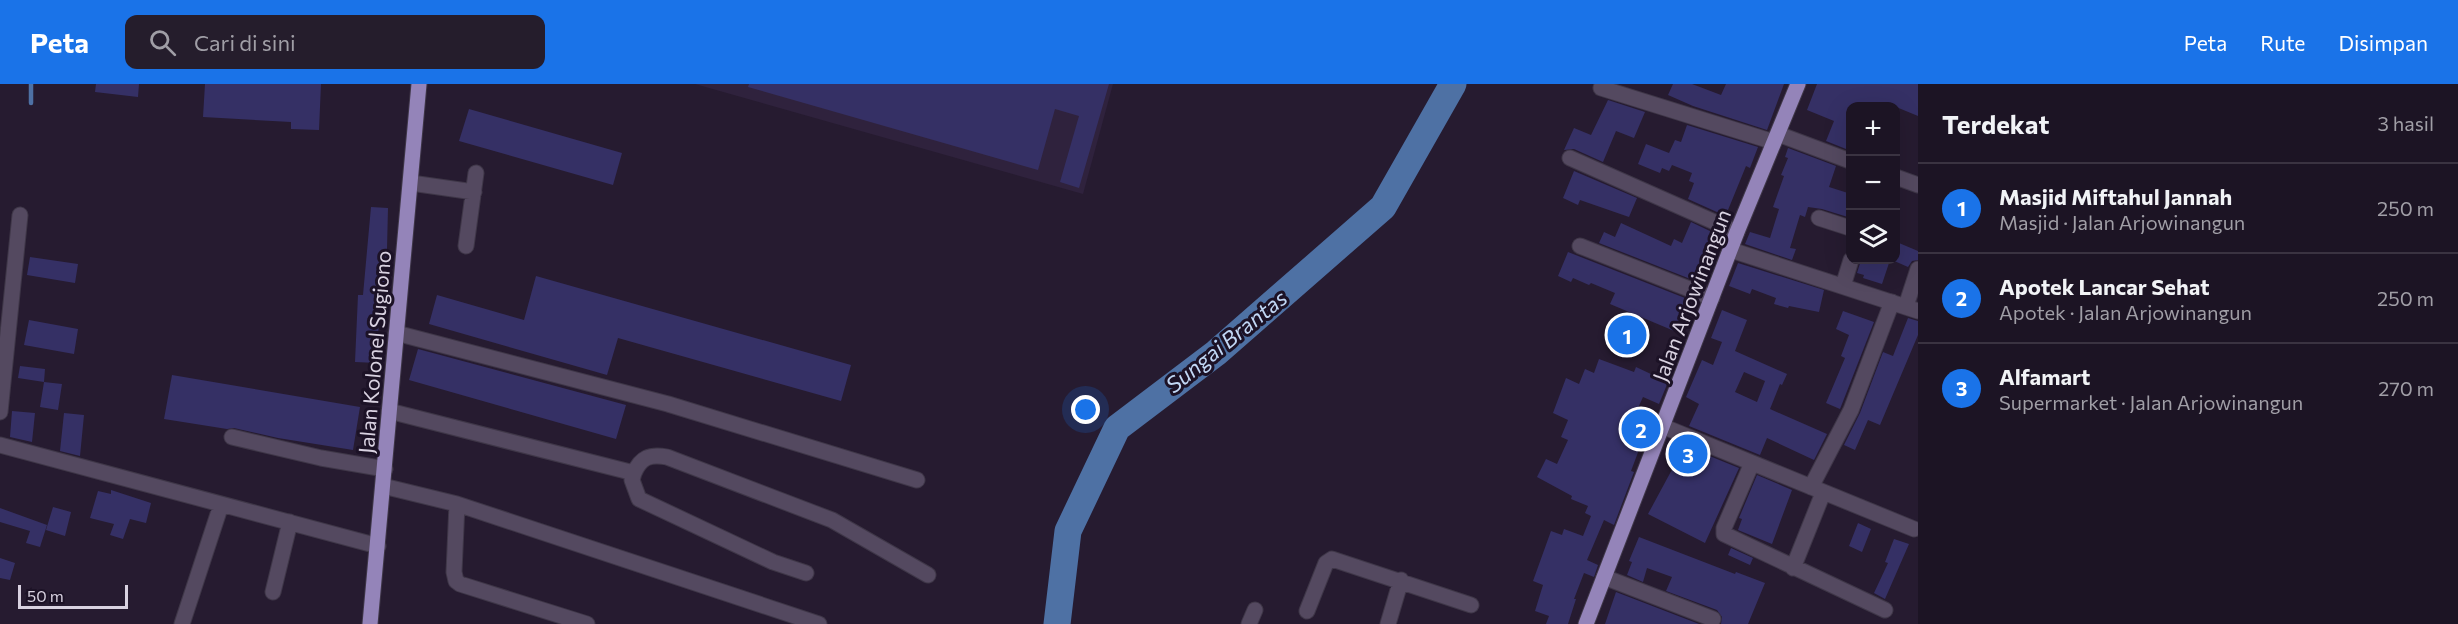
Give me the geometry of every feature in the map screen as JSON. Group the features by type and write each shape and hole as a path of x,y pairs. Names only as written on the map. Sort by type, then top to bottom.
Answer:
{"main road":[{"name":"Jalan Kolonel Sugiono","path":"370,624 419,84"},
{"name":"Jalan Arjowinangun","path":"1586,624 1737,232 1798,84"}],"street":[{"path":"1601,88 1846,159"},
{"path":"1570,158 1737,232"},
{"path":"466,246 476,173"},
{"path":"1900,178 1918,185"},
{"path":"411,183 474,192"},
{"path":"0,412 8,257 20,215"},
{"path":"1819,218 1846,226"},
{"path":"1580,246 1712,298"},
{"path":"1731,250 1905,306"},
{"path":"1843,286 1850,264"},
{"path":"1793,568 1817,490 1851,410 1905,306 1918,269"},
{"path":"396,333 668,404 917,480"},
{"path":"389,411 634,473"},
{"path":"1662,426 1914,529"},
{"path":"232,436 321,458 385,469"},
{"path":"0,445 378,546"},
{"path":"806,573 773,562 639,499 633,480 638,464 654,455 667,457 832,520 928,575"},
{"path":"1752,463 1723,533 1885,610"},
{"path":"383,491 457,509 819,624"},
{"path":"182,624 221,505"},
{"path":"457,509 454,572 460,584 587,624"},
{"path":"273,592 290,522"},
{"path":"1307,611 1326,564 1330,560 1401,580 1471,605"},
{"path":"1604,577 1713,619"},
{"path":"1388,624 1401,580"}],"shaded area":[{"path":"695,84 1113,84 1083,194"}],"building":[{"path":"96,84 139,84 138,97 95,92"},
{"path":"205,84 321,84 319,130 291,129 291,122 203,117"},
{"path":"749,84 1109,84 1079,188 1060,182 1079,116 1055,109 1038,170 748,87"},
{"path":"1673,84 1692,84 1721,95 1726,84 1784,84 1767,130 1693,106 1668,95"},
{"path":"1817,84 1918,84 1918,116 1900,109 1900,102 1846,102 1846,149 1826,141 1834,121 1807,110"},
{"path":"1608,100 1645,112 1634,138 1616,131 1603,162 1574,149 1564,150 1574,128 1591,135"},
{"path":"469,109 622,153 613,185 459,141"},
{"path":"1687,125 1758,147 1750,168 1746,166 1728,210 1730,212 1728,217 1688,199 1694,183 1689,181 1692,173 1672,165 1669,171 1662,168 1660,173 1638,164 1646,144 1669,153 1675,140 1681,142"},
{"path":"1788,148 1836,166 1829,187 1846,192 1846,216 1808,207 1805,217 1800,215 1790,248 1796,249 1792,260 1745,244 1750,232 1770,238 1779,209 1773,207 1784,176 1781,175 1788,158 1785,157"},
{"path":"1574,171 1637,198 1629,217 1580,200 1578,205 1563,198"},
{"path":"371,207 388,208 386,291 380,291 377,363 355,362 358,295 363,295"},
{"path":"1691,222 1714,233 1693,280 1599,243 1604,232 1615,237 1621,223 1671,246 1674,239 1682,243"},
{"path":"1900,243 1918,251 1918,260 1912,261 1908,267 1900,264"},
{"path":"1568,252 1690,300 1679,333 1610,304 1615,293 1591,283 1589,285 1573,278 1571,282 1558,276"},
{"path":"30,257 78,264 75,283 27,275"},
{"path":"1738,263 1824,290 1819,312 1774,304 1776,298 1752,289 1750,294 1729,286"},
{"path":"1860,264 1889,264 1882,284 1863,278 1864,275 1857,273"},
{"path":"536,276 851,365 841,401 618,338 607,375 429,324 437,295 524,320"},
{"path":"1722,310 1747,320 1735,351 1787,374 1782,385 1780,384 1770,409 1827,434 1814,460 1767,438 1760,455 1689,426 1699,404 1686,397 1702,360 1713,365 1722,342 1711,338","holes":["1744,372 1765,381 1757,402 1735,392"]},
{"path":"1843,311 1874,322 1840,409 1826,403 1845,358 1841,356 1849,335 1836,329"},
{"path":"1908,318 1918,321 1918,335 1880,425 1868,420 1855,450 1844,445 1860,413 1883,352 1893,356"},
{"path":"29,320 78,329 74,354 24,345"},
{"path":"418,349 626,405 616,439 409,380"},
{"path":"1599,359 1634,372 1636,367 1668,382 1659,404 1643,397 1628,430 1627,433 1643,439 1631,471 1634,472 1614,525 1604,520 1587,560 1598,565 1594,577 1584,573 1568,624 1546,624 1549,616 1535,611 1543,585 1533,581 1551,531 1562,535 1564,529 1583,536 1591,516 1585,513 1588,506 1571,499 1572,496 1537,477 1546,459 1557,464 1568,440 1561,437 1568,420 1553,413 1566,378 1579,384 1585,369 1594,373"},
{"path":"20,366 45,369 44,382 18,378"},
{"path":"172,375 360,407 353,450 278,438 234,428 227,429 164,419"},
{"path":"44,382 62,384 58,410 40,407"},
{"path":"12,411 35,413 32,442 10,437"},
{"path":"64,413 84,415 80,456 60,451"},
{"path":"1680,444 1739,468 1705,543 1648,514 1675,464 1672,463"},
{"path":"1757,475 1792,490 1772,544 1738,530 1742,519 1739,518"},
{"path":"111,490 151,503 146,523 130,519 123,539 110,535 114,524 90,518 98,491 111,494"},
{"path":"53,507 71,512 65,536 46,530"},
{"path":"0,508 47,525 40,547 26,543 30,531 0,522"},
{"path":"1858,523 1871,529 1862,552 1849,546"},
{"path":"1639,537 1735,574 1736,572 1765,583 1748,624 1721,624 1722,617 1717,610 1666,591 1672,577 1647,568 1643,582 1627,575 1632,562 1629,561"},
{"path":"1894,539 1909,544 1885,599 1874,593 1888,563 1885,562"},
{"path":"1731,548 1753,558 1750,565 1728,555"},
{"path":"0,558 15,563 10,580 0,578"},
{"path":"1616,592 1699,624 1605,624"}],"waterway":[{"path":"31,84 31,103"},
{"name":"Sungai Brantas","path":"1057,624 1068,531 1117,428 1216,353 1383,207 1453,84"}],"place":[{"name":"Masjid Miftahul Jannah","path":"1627,335"},
{"name":"Apotek Lancar Sehat","path":"1641,429"},
{"name":"Alfamart","path":"1688,454"}]}
